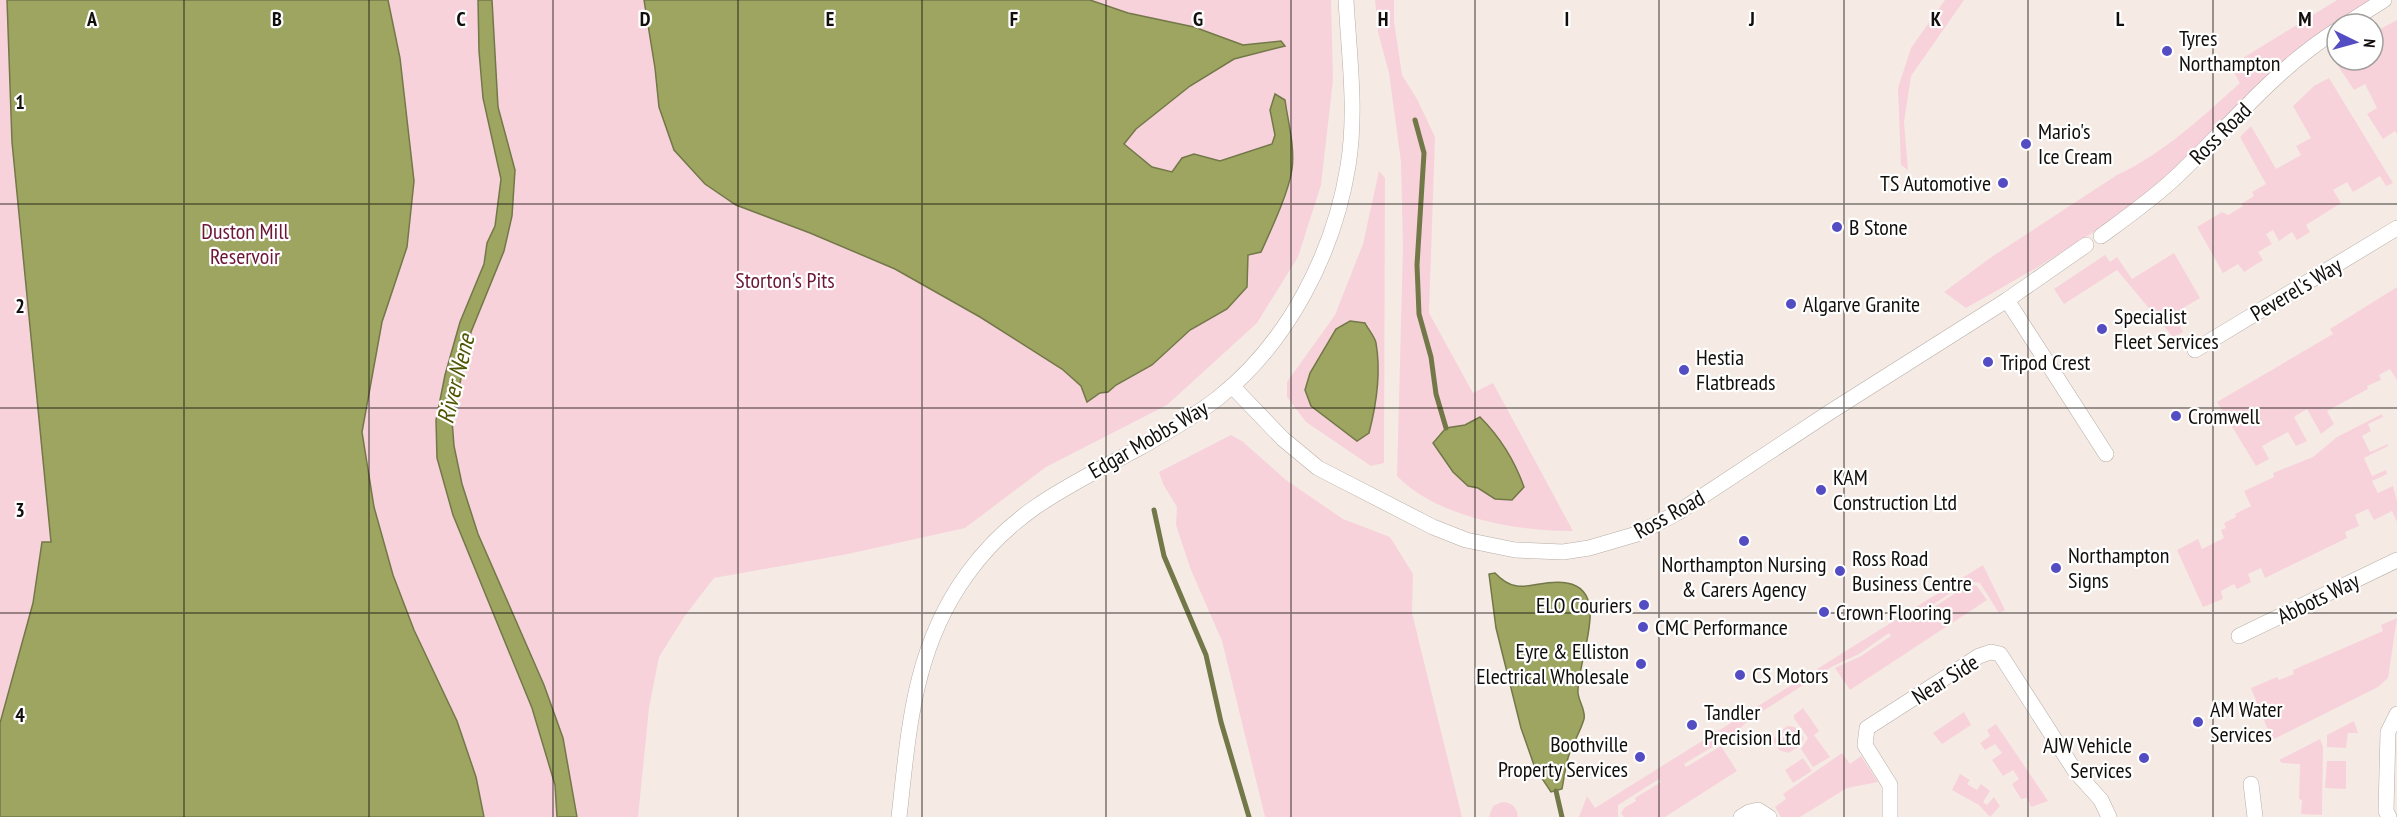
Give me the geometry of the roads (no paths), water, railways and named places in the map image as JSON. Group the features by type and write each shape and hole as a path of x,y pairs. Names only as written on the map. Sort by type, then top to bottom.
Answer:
{"street":[{"name":"Edgar Mobbs Way","path":"899,817 912,704 922,666 942,616 968,573 1000,535 1046,498 1174,428 1198,413 1232,386 1262,354 1292,314 1310,283 1335,222 1348,165 1352,100 1346,0"},
{"path":"2365,12 2384,0"},
{"name":"Ross Road","path":"2101,236 2176,177 2283,71 2325,38"},
{"name":"Peverel's Way","path":"2195,350 2397,228"},
{"name":"Ross Road","path":"1232,386 1283,440 1318,468 1335,478 1433,527 1466,540 1515,550 1563,552 1617,541 1637,534 1677,513 1830,412 2007,300 2086,245"},
{"path":"2007,300 2106,454"},
{"name":"Abbots Way","path":"2239,636 2397,560"},
{"name":"Near Side","path":"1890,817 1890,785 1865,745 1867,728 1979,656 1991,652 2000,654 2075,771 2101,800 2109,817"},
{"path":"2389,817 2386,811 2388,732 2397,714"},
{"path":"2251,784 2255,817"},
{"path":"1741,817 1758,810 1769,817"}],"water":[{"name":"Duston Mill Reservoir","path":"7,0 388,0 400,58 414,181 407,247 382,322 362,432 374,507 393,575 414,630 457,721 476,777 484,817 0,817 0,723 33,603 42,542 51,542 12,142"},
{"name":"River Nene","path":"478,0 492,0 498,107 515,170 512,216 504,251 471,332 452,420 454,446 462,484 478,534 544,685 563,738 577,817 557,817 555,785 532,708 453,515 437,458 436,420 445,375 460,322 484,264 487,243 495,226 501,179 483,98"},
{"path":"644,0 1090,0 1128,13 1194,27 1243,45 1281,41 1285,46 1234,59 1190,86 1136,129 1124,144 1152,167 1172,172 1182,158 1194,154 1220,161 1272,144 1275,135 1270,110 1275,94 1285,100 1292,143 1293,161 1287,189 1261,252 1248,255 1247,287 1227,309 1190,330 1152,365 1087,402 1081,386 1062,369 980,317 895,269 736,205 705,184 674,150 659,107"},
{"path":"1350,321 1365,323 1375,341 1378,366 1372,423 1369,433 1357,441 1311,406 1305,390 1310,373 1336,329"},
{"path":"1480,417 1501,441 1524,487 1512,500 1495,499 1478,488 1468,486 1453,472 1433,443 1446,428 1465,425"},
{"path":"1495,573 1513,585 1567,583 1581,589 1588,599 1589,630 1578,693 1584,719 1568,758 1562,789 1551,792 1535,768 1521,728 1496,628 1489,574"}],"waterway":[{"path":"1415,120 1424,153 1417,265 1419,314 1431,357 1436,394 1446,428"},
{"path":"1154,510 1164,556 1206,655 1221,722 1249,817"},
{"path":"1556,791 1562,817"}],"place":[{"name":"Tyres Northampton","path":"2167,51"},
{"name":"Mario's Ice Cream","path":"2026,144"},
{"name":"TS Automotive","path":"2003,183"},
{"name":"B Stone","path":"1837,227"},
{"name":"Algarve Granite","path":"1791,304"},
{"name":"Specialist Fleet Services","path":"2102,329"},
{"name":"Tripod Crest","path":"1988,362"},
{"name":"Hestia Flatbreads","path":"1684,370"},
{"name":"Cromwell","path":"2176,416"},
{"name":"KAM Construction Ltd","path":"1821,490"},
{"name":"Northampton Nursing & Carers Agency","path":"1744,541"},
{"name":"Northampton Signs","path":"2056,568"},
{"name":"Ross Road Business Centre","path":"1840,571"},
{"name":"ELO Couriers","path":"1644,605"},
{"name":"Crown Flooring","path":"1824,612"},
{"name":"CMC Performance","path":"1643,627"},
{"name":"Eyre & Elliston Electrical Wholesale","path":"1641,664"},
{"name":"CS Motors","path":"1740,675"},
{"name":"AM Water Services","path":"2198,722"},
{"name":"Tandler Precision Ltd","path":"1692,725"},
{"name":"Boothville Property Services","path":"1640,757"},
{"name":"AJW Vehicle Services","path":"2144,758"}],"park label":[{"name":"Storton's Pits","path":"785,280"}]}
